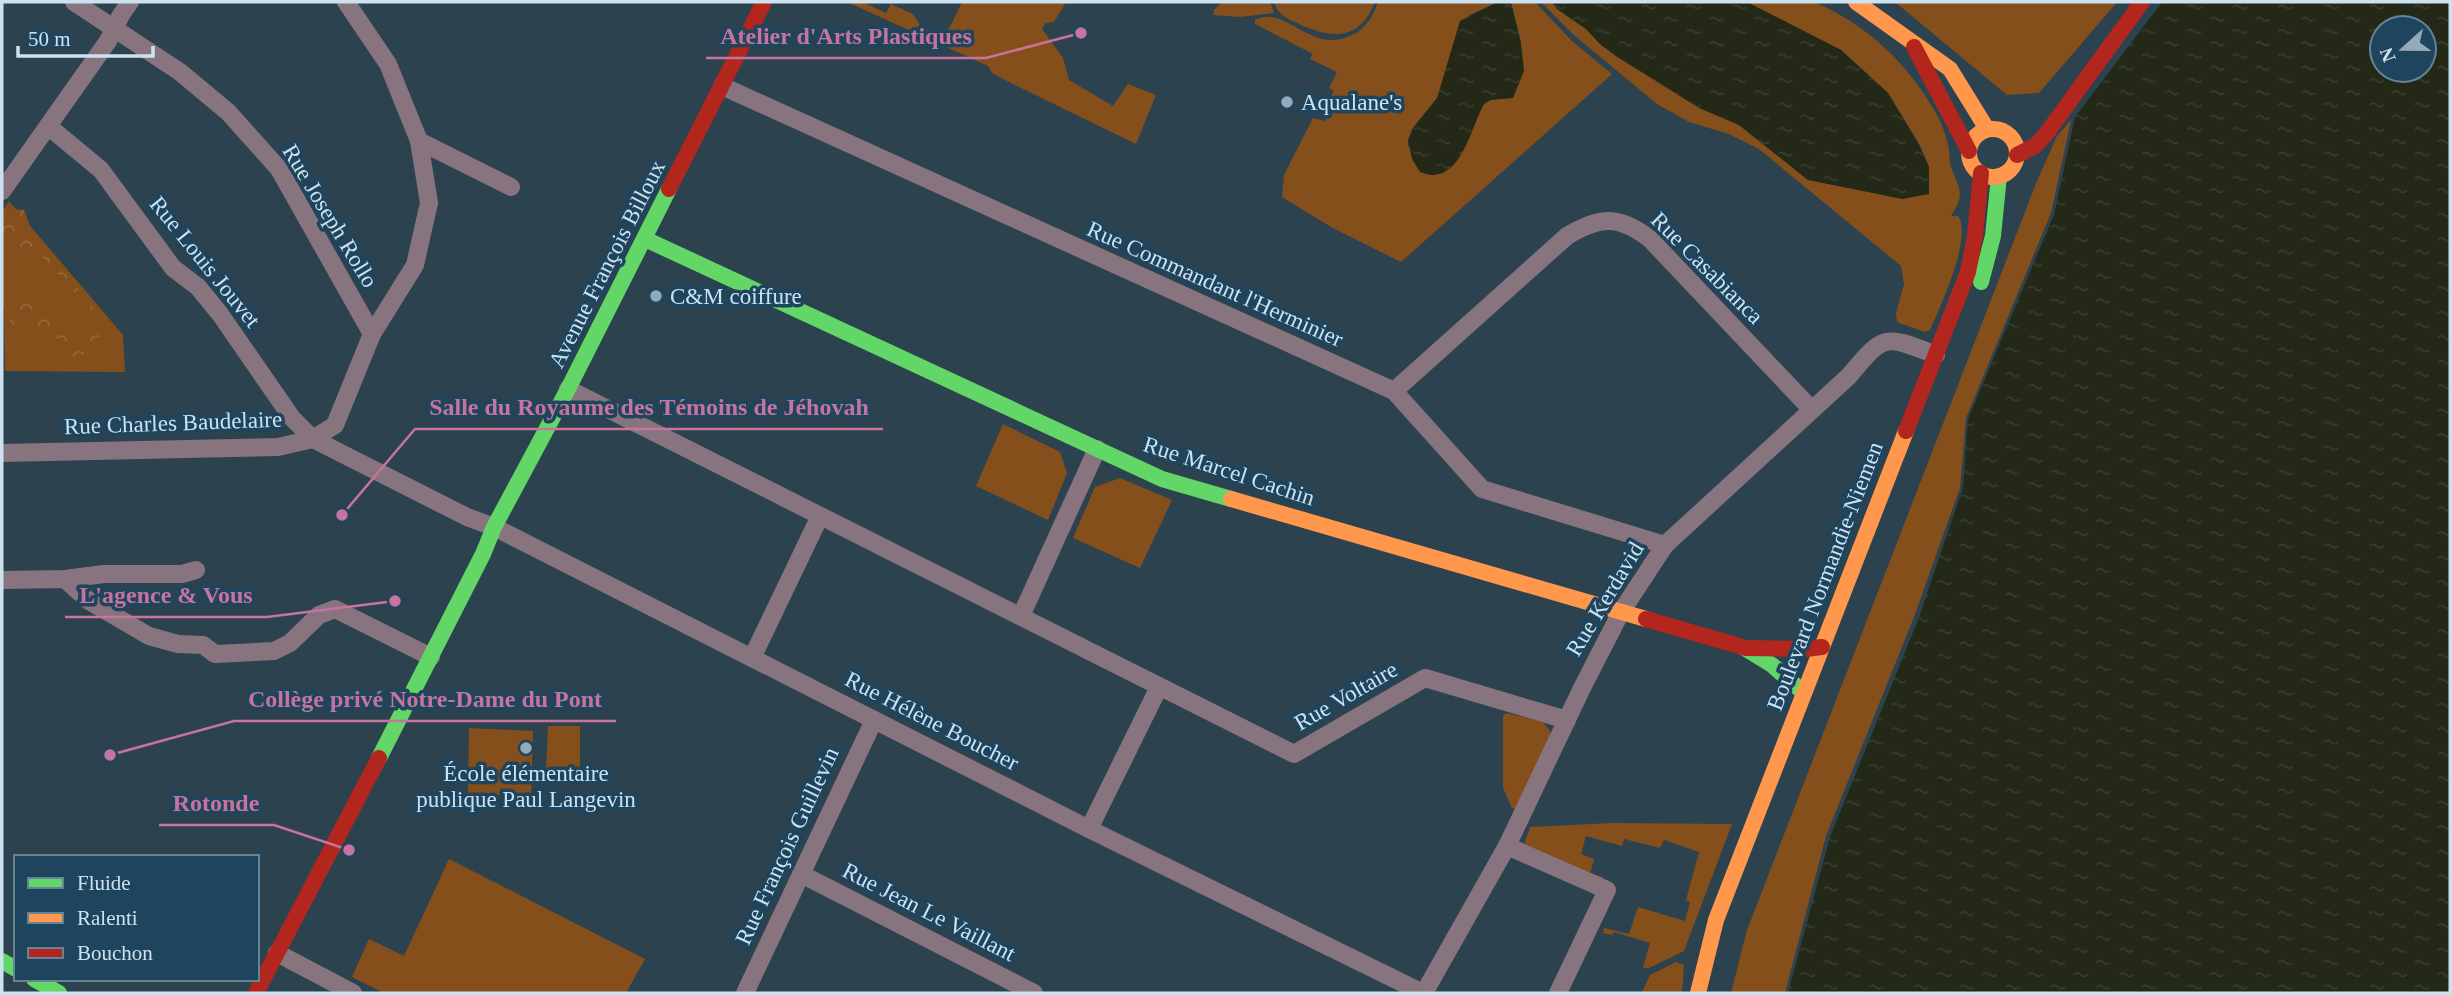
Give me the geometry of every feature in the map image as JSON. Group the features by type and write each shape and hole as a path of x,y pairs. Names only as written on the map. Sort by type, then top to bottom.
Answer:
{"street":[{"name":"Rue Joseph Rollo","path":"74,2 180,72 228,112 279,169 372,334"},
{"path":"2,191 114,30 130,2"},
{"path":"313,439 335,425 372,334 415,265 429,203 419,141 388,64 346,2"},
{"name":"Avenue François Billoux","path":"256,993 431,657 494,527 568,389 764,2"},
{"path":"1856,2 1950,69 1987,129"},
{"path":"1912,43 1969,151 1972,163 1981,173 1999,176 2009,170 2017,155 2035,146 2142,2"},
{"name":"Rue Commandant l'Herminier","path":"722,86 1394,391 1482,489 1665,545"},
{"path":"2009,135 2039,128 2056,118"},
{"name":"Rue Louis Jouvet","path":"48,126 101,170 173,268 198,287 220,314 292,418 313,439"},
{"path":"1969,151 1974,138 1987,129 2009,135 2017,155"},
{"path":"419,141 511,187"},
{"name":"Boulevard Normandie-Niemen","path":"1698,993 1716,920 1968,272 1975,236 1981,173"},
{"name":"Boulevard Normandie-Niemen","path":"1889,520 1984,276 1993,236 1999,176"},
{"name":"Rue Casabianca","path":"1394,391 1567,236 1586,225 1604,220 1633,226 1650,239 1812,410"},
{"name":"Rue Marcel Cachin","path":"645,239 1161,479 1746,648 1822,647"},
{"name":"Rue Kerdavid","path":"1424,993 1507,846 1621,612 1665,545 1849,376 1873,347 1881,342 1898,340 1936,355"},
{"name":"Rue Voltaire","path":"568,389 1294,754 1425,678 1567,720"},
{"name":"Rue Charles Baudelaire","path":"2,453 278,447 313,439 467,517 494,527"},
{"path":"1021,617 1097,449"},
{"path":"752,658 820,516"},
{"name":"Rue Hélène Boucher","path":"494,527 1089,828 1424,993"},
{"path":"2,580 65,579 104,574 182,574 196,570"},
{"path":"65,579 89,601 149,636 178,644 203,645 215,654 274,651 290,643 319,614 335,609 431,657"},
{"name":"Rue Marcel Cachin","path":"1746,648 1783,673 1804,693"},
{"name":"Boulevard Normandie-Niemen","path":"1713,993 1731,925 1830,670"},
{"path":"1089,828 1159,687"},
{"name":"Rue François Guillevin","path":"745,993 874,720"},
{"path":"1507,846 1607,890 1559,993"},
{"name":"Rue Jean Le Vaillant","path":"801,874 1034,993"},
{"path":"277,953 354,993"},
{"path":"38,981 59,993"}],"green space":[{"path":"847,2 863,2 886,13 891,4 913,14 922,28 940,34 950,27 962,2 1066,2 1054,22 1045,23 1042,29 1063,58 1069,80 1113,106 1128,84 1156,95 1136,144 1009,82 992,73 988,66"},
{"path":"1222,2 1270,2 1274,13 1240,17 1213,15"},
{"path":"1274,2 1375,2 1361,24 1343,34 1332,34 1289,19 1280,13"},
{"path":"1378,2 1498,2 1469,15 1437,98 1413,128 1408,147 1480,110 1490,101 1513,98 1521,43 1511,2 1535,2 1572,41 1612,74 1401,262 1331,227 1282,197 1284,175 1313,118 1325,121 1333,106 1327,103 1334,91 1329,88 1337,72 1310,59 1313,54 1255,24 1255,20 1266,17 1277,19 1311,35 1337,40 1352,35 1365,26"},
{"path":"1541,2 1552,2 1557,9 1586,29 1616,56 1699,107 1739,125 1808,180 1928,194 1929,167 1920,145 1888,93 1841,50 1746,2 1816,3 1870,35 1901,64 1937,115 1943,127 1950,165 1960,191 1951,216 1958,216 1962,226 1958,255 1930,330 1925,332 1897,322 1896,313 1904,284 1901,266 1759,149 1729,134 1689,122 1657,104 1575,36"},
{"path":"1895,2 2117,2 2039,93 2007,95"},
{"path":"2071,120 2051,213 1966,418 1960,488 1914,617 1826,836 1785,993 1731,993 1747,930 2037,181 2057,136"},
{"path":"9,201 123,335 125,372 5,371 2,212"},
{"path":"8,209 24,210 34,237 110,327 78,360 65,365 62,340 20,330 10,321 11,294 31,290 61,318 84,333 94,314 34,248 4,256 2,259 2,219"},
{"path":"1003,424 1060,452 1067,473 1048,520 976,486"},
{"path":"1120,478 1172,500 1140,568 1073,538 1095,487"},
{"path":"1507,713 1543,722 1550,731 1550,741 1516,809 1512,808 1503,788 1503,715"},
{"path":"548,726 580,726 580,773 546,772"},
{"path":"469,728 533,731 531,796 468,794"},
{"path":"1612,823 1732,824 1684,951 1649,968 1643,968 1650,943 1614,932 1612,935 1603,933 1604,928 1629,934 1638,907 1685,921 1690,902 1686,900 1699,852 1664,840 1660,848 1624,839 1622,846 1586,836 1581,854 1594,859 1590,873 1603,877 1601,881 1524,845 1530,827"},
{"path":"449,859 645,959 626,993 384,993 352,977 369,939 404,956"},
{"path":"1676,962 1684,965 1682,993 1642,992 1650,975"}],"water":[{"path":"1498,2 1511,2 1521,43 1524,71 1513,98 1490,100 1484,104 1462,153 1445,172 1434,175 1420,172 1412,159 1408,140 1413,128 1437,98 1460,21"},
{"path":"1552,2 1747,2 1841,50 1888,93 1929,167 1929,194 1902,199 1808,180 1739,125 1699,108 1616,56 1586,29 1557,9"},
{"path":"2162,2 2450,2 2450,993 1788,993 1830,837 1918,620 1963,488 1968,419 2054,215 2075,117"}],"traffic: fast":[{"path":"1981,282 1993,236 1999,176"},
{"path":"379,758 483,554 494,527 568,389 669,189"},
{"path":"645,239 1162,479 1231,499"},
{"path":"1746,649 1772,665 1804,693"},
{"path":"2,961 14,968"},
{"path":"38,981 59,993"}],"traffic: slow":[{"path":"1856,2 1950,69 1987,129"},
{"path":"1993,129 2010,136 2017,153 2010,170 1993,177 1976,170 1969,153 1976,136 1993,129"},
{"path":"1698,993 1716,920 1906,431"},
{"path":"1231,499 1646,619"}],"traffic: jam":[{"path":"669,189 764,2"},
{"path":"2017,155 2035,146 2046,134 2142,2"},
{"path":"1914,47 1969,151"},
{"path":"1906,431 1968,272 1975,236 1981,173"},
{"path":"1646,619 1746,648 1822,647"},
{"path":"256,993 379,758"}],"place":[{"name":"Atelier d'Arts Plastiques","path":"1081,33"},
{"name":"Aqualane's","path":"1287,102"},
{"name":"C&M coiffure","path":"656,296"},
{"name":"Salle du Royaume des Témoins de Jéhovah","path":"342,515"},
{"name":"L'agence & Vous","path":"395,601"},
{"name":"École élémentaire publique Paul Langevin","path":"526,748"},
{"name":"Collège privé Notre-Dame du Pont","path":"110,755"},
{"name":"Rotonde","path":"349,850"}]}
